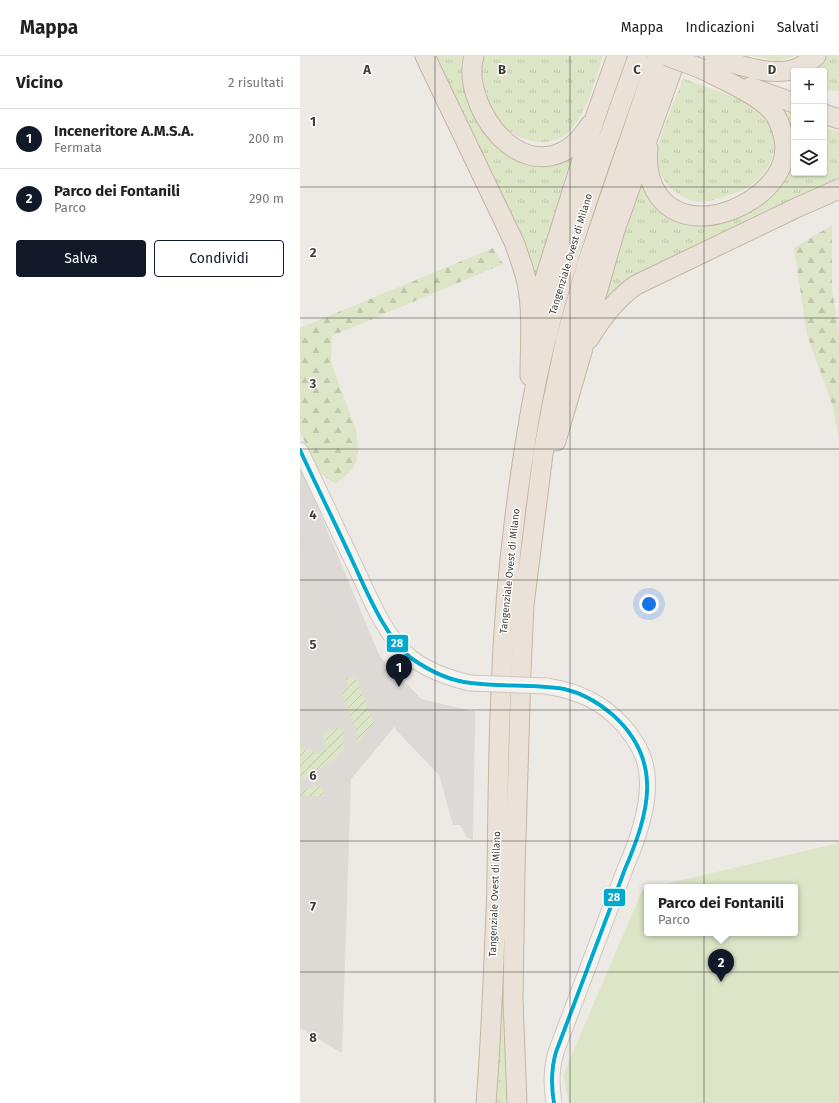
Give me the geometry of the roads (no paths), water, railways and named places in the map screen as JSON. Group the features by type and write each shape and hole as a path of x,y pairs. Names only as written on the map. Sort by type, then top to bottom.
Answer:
{"highway":[{"path":"425,56 514,242 522,264 529,301 529,419"},
{"path":"474,56 472,70 473,84 476,98 483,115 500,138 512,148 524,154 553,156 564,151 576,142 584,133 596,115"},
{"path":"530,337 541,291 596,115 617,56"},
{"name":"Tangenziale Ovest di Milano","path":"486,1103 497,874 501,689 506,596 514,525 529,419 548,330 568,262 587,202 638,56"},
{"name":"Tangenziale Ovest di Milano","path":"518,1101 513,1000 518,742 524,605 536,505 550,410 568,331 586,267 658,56"},
{"path":"667,56 706,60 780,72 793,70 805,65 816,56"},
{"path":"536,505 583,348 590,317 615,230 677,56"},
{"path":"706,60 791,88"},
{"path":"706,60 791,102"},
{"path":"650,134 647,162 652,186 658,196 678,211 691,215 703,216 719,214 736,208 752,198 764,190 775,178 781,168 785,156 783,132 779,121 762,101 706,60"},
{"path":"827,101 839,105"},
{"path":"827,115 839,119"},
{"path":"583,348 599,323 611,308 624,294 636,285 796,208 839,189"}],"street":[{"path":"300,450 386,627 399,646 411,657 426,667 445,676 470,683 546,686 585,696 603,706 618,720 640,749 645,766 647,784 643,820 637,842 625,869 556,1052 551,1078 554,1103"}],"place":[{"name":"Inceneritore A.M.S.A.","path":"399,687"},
{"name":"Parco dei Fontanili","path":"721,982"}]}
